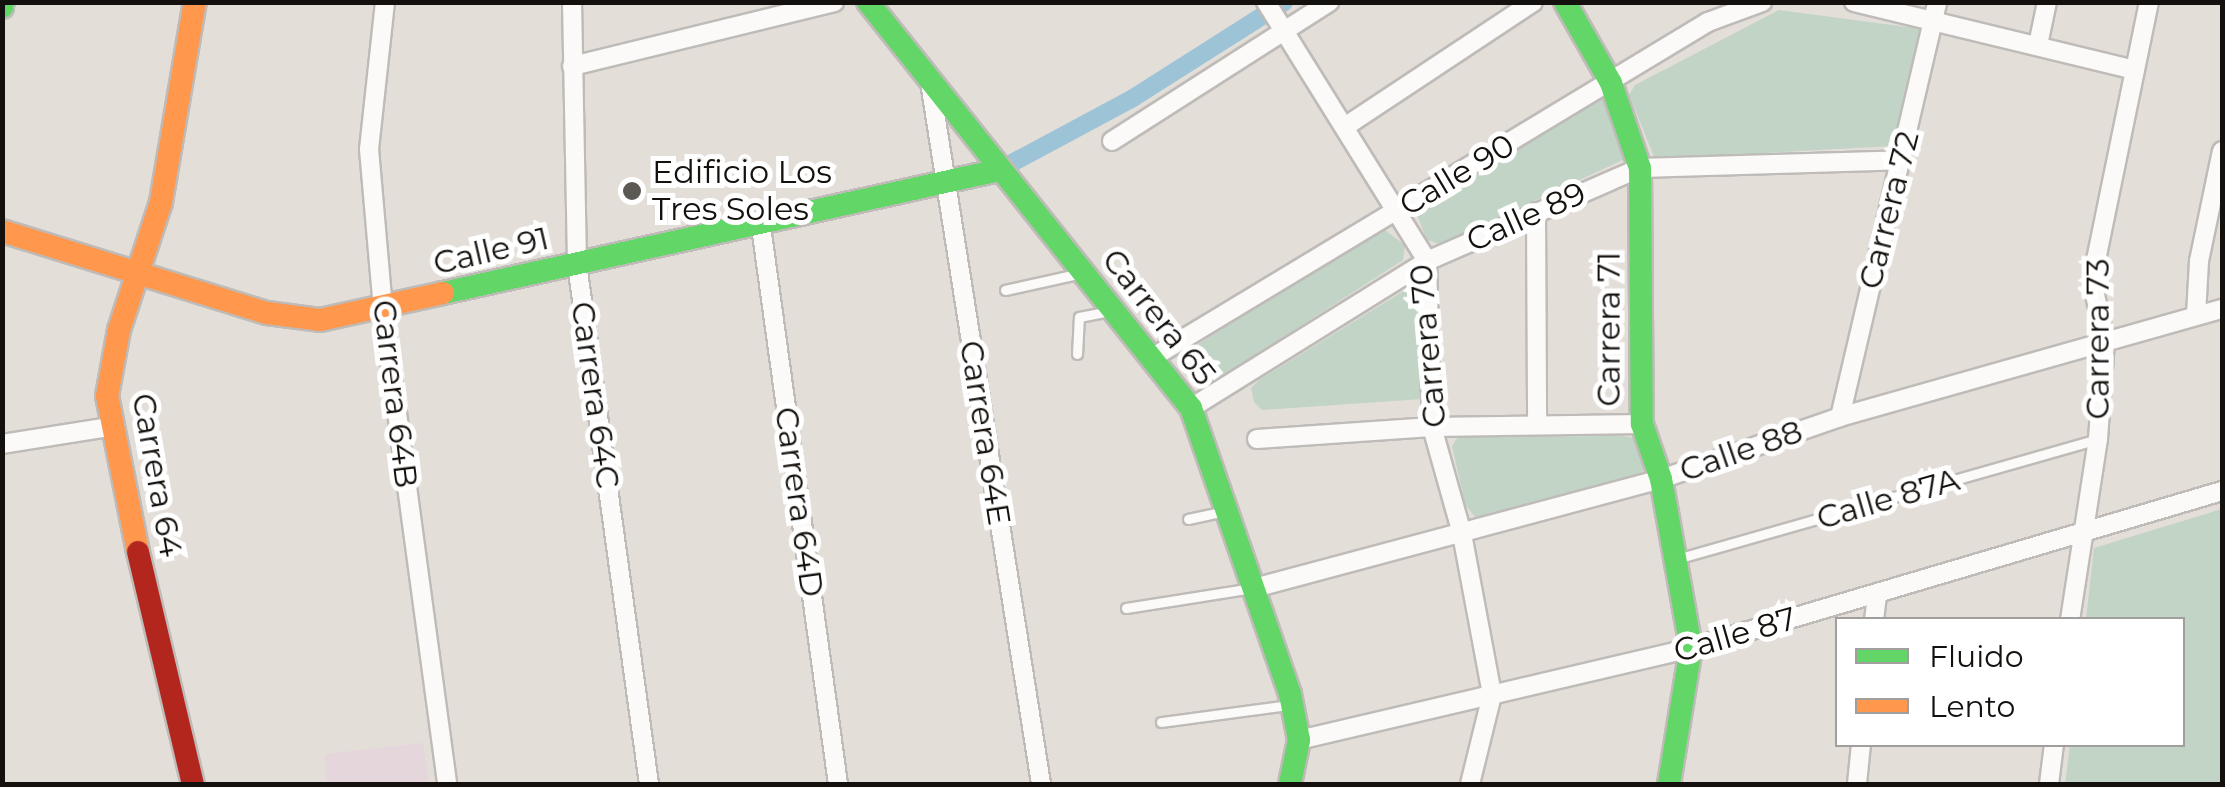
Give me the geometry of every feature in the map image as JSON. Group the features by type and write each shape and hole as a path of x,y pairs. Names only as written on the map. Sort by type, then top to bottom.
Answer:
{"street":[{"name":"Carrera 64","path":"193,784 108,428 110,365 174,144 195,2"},
{"name":"Carrera 64B","path":"385,2 368,149 383,309 447,784"},
{"name":"Carrera 64C","path":"572,2 577,264 649,784"},
{"path":"572,66 834,2"},
{"name":"Carrera 65","path":"868,2 999,170 1155,356 1191,408 1258,586 1292,705 1299,740 1290,784"},
{"path":"1112,141 1276,16 1329,2"},
{"path":"1346,126 1533,2"},
{"name":"Carrera 71","path":"1566,2 1611,82 1640,168 1642,424 1661,479 1692,648 1669,784"},
{"name":"Calle 90","path":"1155,356 1708,22 1762,2"},
{"path":"1854,2 1936,10 2038,44 2135,70"},
{"path":"2038,44 2047,2"},
{"name":"Carrera 73","path":"2070,617 2098,439 2105,341 2094,290 2096,260 2150,2"},
{"name":"Carrera 72","path":"1840,417 1936,10"},
{"name":"Carrera 70","path":"1276,16 1428,261 1432,427 1462,534 1492,695 1470,784"},
{"name":"Carrera 64E","path":"930,82 1040,784"},
{"path":"2196,315 2198,261 2222,151"},
{"name":"Calle 89","path":"1191,408 1428,261 1640,168 1902,160"},
{"name":"Calle 91","path":"2,231 267,312 320,320 383,309 760,219 999,170"},
{"path":"1536,212 1538,426"},
{"name":"Carrera 64D","path":"760,219 838,784"},
{"name":"Calle 88","path":"1258,586 1661,479 1840,417 2222,309"},
{"path":"1257,439 1432,427 1642,424"},
{"path":"2,444 108,428"},
{"name":"Calle 87","path":"1299,740 1692,648 2081,529 2222,492"},
{"path":"1874,617 1877,594"},
{"path":"1857,784 1861,747"},
{"path":"2049,784 2054,747"}],"lane":[{"path":"1004,290 1084,272"},
{"path":"1077,354 1079,317 1116,310"},
{"name":"Calle 87A","path":"1677,558 2098,439"},
{"path":"1188,519 1229,510"},
{"path":"1126,608 1258,586"},
{"path":"1161,722 1292,705"}],"shaded area":[{"path":"423,743 429,784 326,784 325,754"}],"green space":[{"path":"1779,10 1922,29 1894,146 1655,159 1629,95 1635,85"},
{"path":"1601,99 1611,102 1627,152 1623,160 1440,244 1427,240 1416,212"},
{"path":"1382,228 1405,245 1403,260 1227,373 1209,381 1193,373 1190,358 1200,343"},
{"path":"1415,284 1422,399 1262,410 1254,402 1251,388 1259,380"},
{"path":"1458,437 1634,438 1647,468 1641,473 1478,521 1465,504 1452,446"},
{"path":"2222,509 2222,784 2065,784 2070,747 2185,747 2185,617 2086,617 2094,548"}],"waterway":[{"path":"999,170 1133,98 1284,2"}],"traffic: fast":[{"path":"2,7 3,2"},
{"path":"868,2 1191,408 1290,694 1299,740 1290,784"},
{"path":"1565,2 1611,83 1640,168 1642,424 1661,479 1691,648 1669,784"},
{"path":"443,293 999,170"}],"traffic: slow":[{"path":"138,552 107,396 119,330 161,202 195,2"},
{"path":"2,231 267,313 320,320 443,293"}],"traffic: jam":[{"path":"138,552 193,784"}],"place":[{"name":"Edificio Los Tres Soles","path":"632,191"}]}
